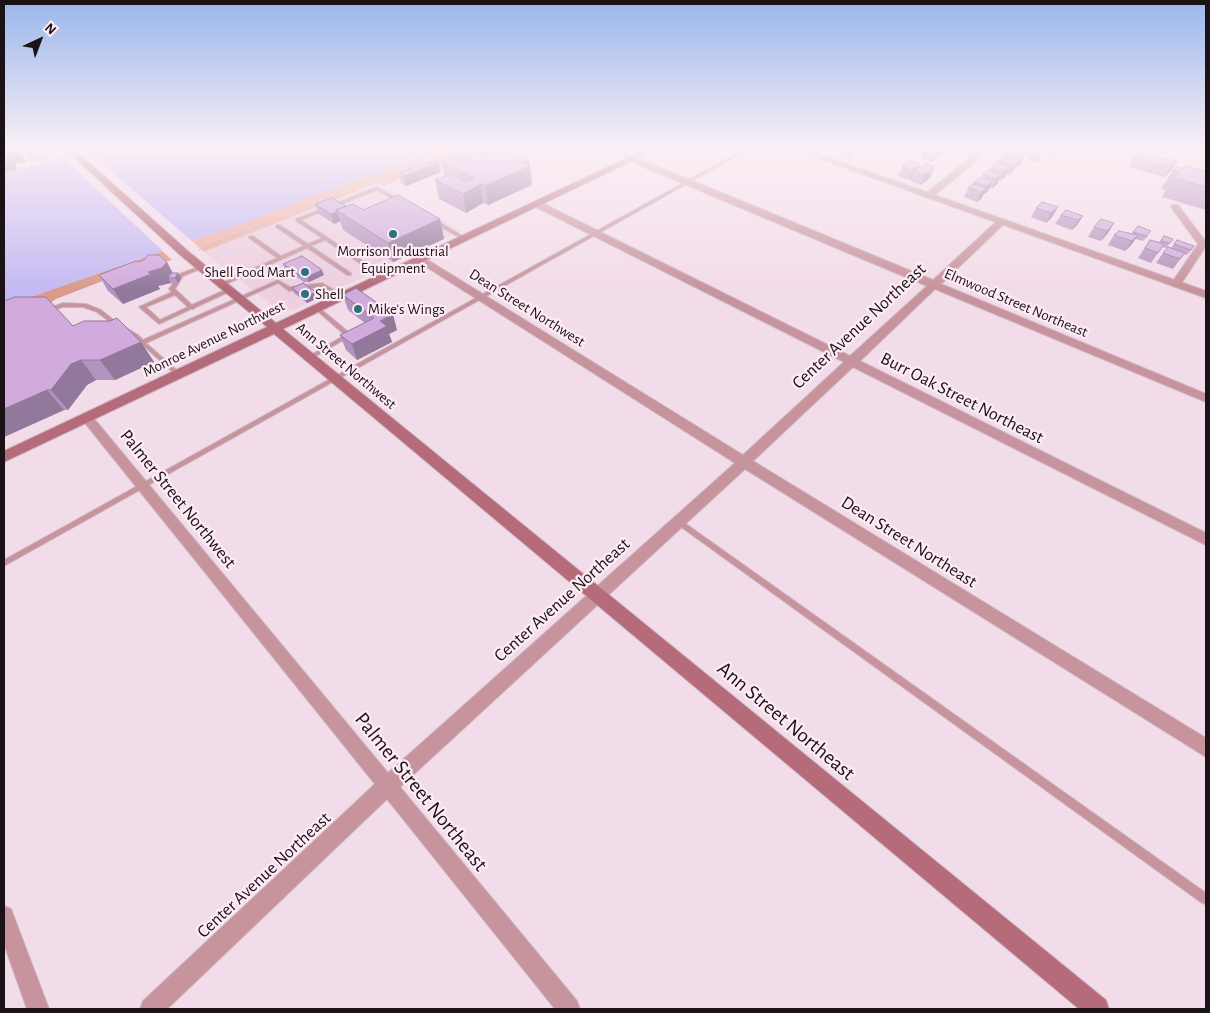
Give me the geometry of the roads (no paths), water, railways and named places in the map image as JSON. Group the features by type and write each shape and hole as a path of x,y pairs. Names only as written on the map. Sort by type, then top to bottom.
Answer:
{"main road":[{"name":"Ann Street Northwest","path":"121,195 201,267 336,377 445,470"},
{"name":"Monroe Avenue Northwest","path":"4,457 555,195"},
{"name":"Ann Street Northeast","path":"445,470 1097,1009"}],"street":[{"name":"Elmwood Street Northeast","path":"719,195 1206,398"},
{"path":"928,196 1206,295"},
{"name":"Burr Oak Street Northeast","path":"537,204 1206,540"},
{"path":"1175,208 1204,244 1176,284"},
{"name":"Center Avenue Northeast","path":"151,1009 387,786 744,462 1000,222"},
{"name":"Dean Street Northwest","path":"420,259 593,367"},
{"name":"Dean Street Northeast","path":"593,367 1206,748"},
{"name":"Palmer Street Northwest","path":"87,418 239,604"},
{"name":"Palmer Street Northeast","path":"239,604 569,1009"},
{"path":"4,916 38,1009"}],"lane":[{"path":"359,195 298,220 367,266"},
{"path":"389,195 409,207"},
{"path":"4,563 663,195"},
{"path":"425,216 464,238"},
{"path":"278,226 349,274"},
{"path":"251,237 280,258"},
{"path":"175,293 142,307 159,322 192,308 280,258 325,238"},
{"path":"192,308 172,288 180,276 201,267"},
{"path":"143,342 278,281 289,289 322,285 342,296"},
{"path":"39,312 63,305 84,304 99,311 143,342 179,375"},
{"path":"311,358 349,335 317,308"},
{"path":"678,522 1206,899"}],"place":[{"name":"Morrison Industrial Equipment","path":"393,234"},
{"name":"Shell Food Mart","path":"305,272"},
{"name":"Shell","path":"305,294"},
{"name":"Mike's Wings","path":"358,309"}]}
